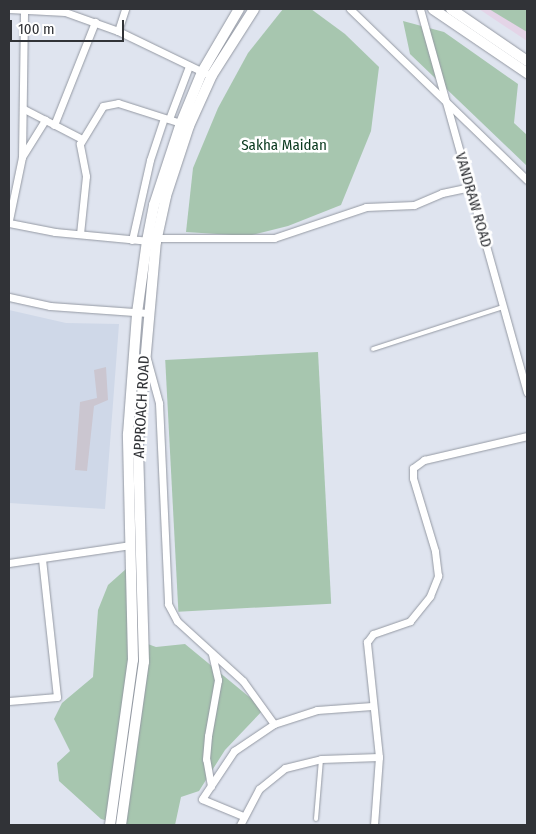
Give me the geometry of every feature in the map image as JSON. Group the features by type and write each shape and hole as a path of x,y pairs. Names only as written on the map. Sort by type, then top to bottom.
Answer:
{"street":[{"path":"9,9 65,10 118,31 189,66 212,75"},
{"path":"118,31 125,9"},
{"name":"APPROACH ROAD","path":"110,825 134,660 128,434 142,313 153,240 202,72 239,9"},
{"name":"APPROACH ROAD","path":"185,125 212,75 254,9"},
{"path":"350,9 447,106 527,180"},
{"name":"VANDRAW ROAD","path":"420,9 527,392"},
{"path":"433,9 527,74"},
{"path":"450,9 527,61"},
{"path":"24,10 22,157 9,222 80,234 132,240 274,238 352,210 379,205 414,205 442,193 470,187"},
{"path":"54,125 95,22"},
{"path":"132,240 150,160 189,66"},
{"path":"80,234 86,176 80,148 82,139 100,108 110,102 185,125"},
{"path":"24,109 82,139"},
{"path":"22,157 45,120"},
{"path":"9,297 50,306 142,313"},
{"name":"APPROACH ROAD","path":"121,825 144,662 138,442 145,354 142,313"},
{"path":"145,354 160,402 168,604 177,621 243,681 274,724"},
{"path":"374,825 379,757 372,706 368,639 373,634 410,620 430,596 438,576 435,551 413,478 413,468 424,460 527,436"},
{"path":"9,563 42,560 131,545"},
{"path":"9,701 57,697 42,560"},
{"path":"211,786 206,759 218,680 212,653"},
{"path":"243,816 202,799 234,751 274,724 317,710 372,706"},
{"path":"240,825 243,816 259,789 276,773 293,764 321,759 379,757"}],"lane":[{"path":"373,349 503,307"},
{"path":"316,819 321,759"}],"shaded area":[{"path":"479,9 527,9 527,41"},
{"path":"9,310 66,323 119,324 105,509 9,503"}],"green space":[{"name":"Sakha Maidan","path":"283,9 311,9 345,34 379,67 371,131 341,205 288,226 248,236 186,232 193,168 218,108 248,53"},
{"path":"489,9 527,9 527,32"},
{"path":"403,21 444,32 518,84 514,123 527,135 527,166 410,54"},
{"path":"318,352 331,604 178,612 165,360"},
{"path":"126,569 131,638 156,647 185,644 264,709 225,750 199,791 181,797 175,825 122,825 101,819 59,781 57,763 70,751 54,719 62,703 93,677 98,610 108,585"}],"building":[{"path":"106,367 108,400 94,406 87,471 75,470 80,402 97,398 94,370"}]}
